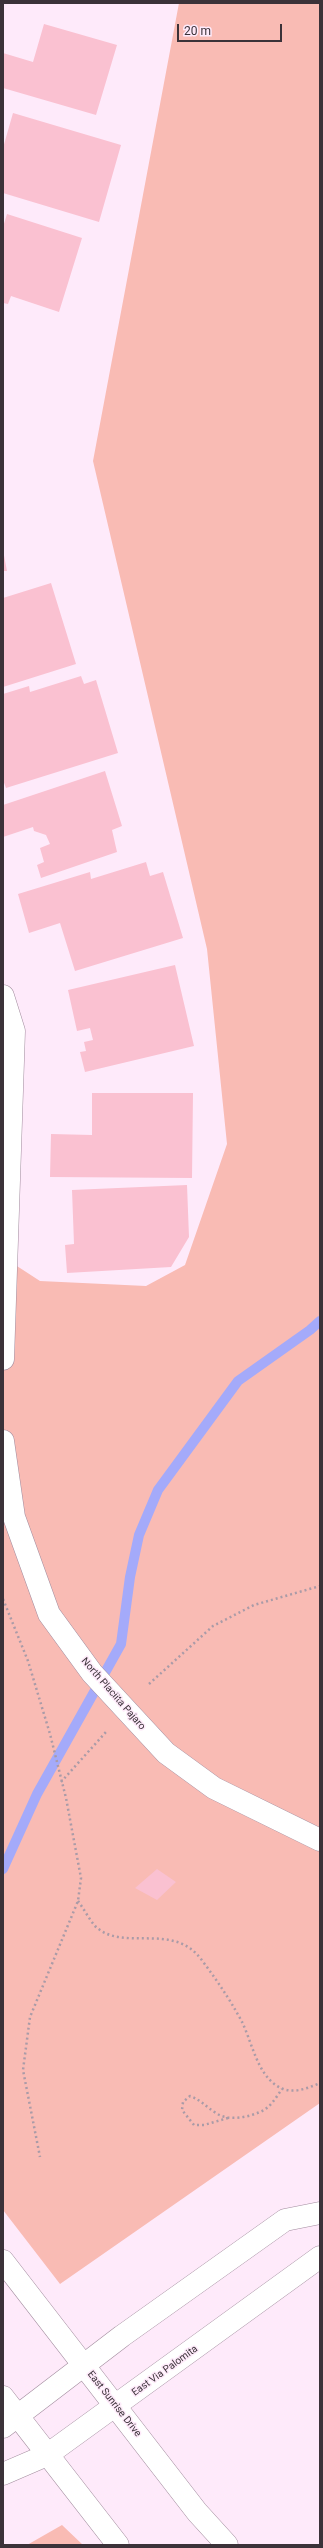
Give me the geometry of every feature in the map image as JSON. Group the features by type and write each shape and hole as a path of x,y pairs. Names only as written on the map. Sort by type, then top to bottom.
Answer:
{"street":[{"path":"3,996 14,1031 3,1359"},
{"name":"North Placiita Pajaro","path":"3,1441 14,1517 49,1614 92,1673 166,1753 214,1788 320,1840"},
{"path":"10,2421 82,2365 285,2220 320,2212"},
{"name":"East Via Palomita","path":"3,2474 47,2455 320,2257"},
{"name":"East Sunrise Drive","path":"3,2261 82,2365 117,2405 197,2512 227,2545"},
{"path":"3,2397 10,2421 47,2455 118,2545"}],"path":[{"path":"149,1684 213,1626 254,1605 320,1586"},
{"path":"3,1599 28,1661 50,1734 81,1878 78,1901 30,2017 24,2070 40,2157"},
{"path":"61,1782 106,1731"},
{"path":"78,1901 96,1926 114,1936 174,1940 198,1956 223,1988 242,2022 262,2069 276,2085 282,2089 301,2091 320,2083"},
{"path":"228,2118 216,2113 198,2099 190,2096 183,2102 182,2110 194,2125 204,2125 264,2110 273,2102 282,2089"}],"shaded area":[{"path":"179,3 320,3 320,2103 60,2284 3,2210 3,1257 40,1281 146,1286 185,1265 227,1144 207,949 93,461"},
{"path":"62,2525 83,2545 27,2545"}],"building":[{"path":"44,24 117,45 96,115 3,88 3,53 33,62"},
{"path":"13,113 121,145 99,222 3,193 3,148"},
{"path":"7,214 82,238 59,312 11,296 8,304 3,303 3,227"},
{"path":"3,550 7,571 3,571"},
{"path":"51,583 76,664 3,687 3,598"},
{"path":"81,676 84,684 96,680 118,753 6,788 3,780 3,694 29,686 30,692"},
{"path":"105,771 122,826 112,830 117,852 41,878 37,865 44,862 40,848 50,844 46,835 34,831 33,827 3,837 3,805"},
{"path":"146,862 150,876 163,872 183,938 75,971 60,923 29,933 18,894 90,872 91,879"},
{"path":"175,965 194,1046 85,1072 80,1052 86,1051 84,1042 93,1040 90,1028 77,1031 68,990"},
{"path":"92,1093 193,1093 192,1178 50,1177 51,1134 92,1135"},
{"path":"187,1185 189,1237 171,1267 67,1273 65,1245 74,1244 72,1190"},
{"path":"157,1869 176,1882 157,1900 135,1888"}],"waterway":[{"path":"3,1869 37,1794 121,1644 130,1577 139,1535 158,1490 238,1381 310,1330 320,1321"}]}
